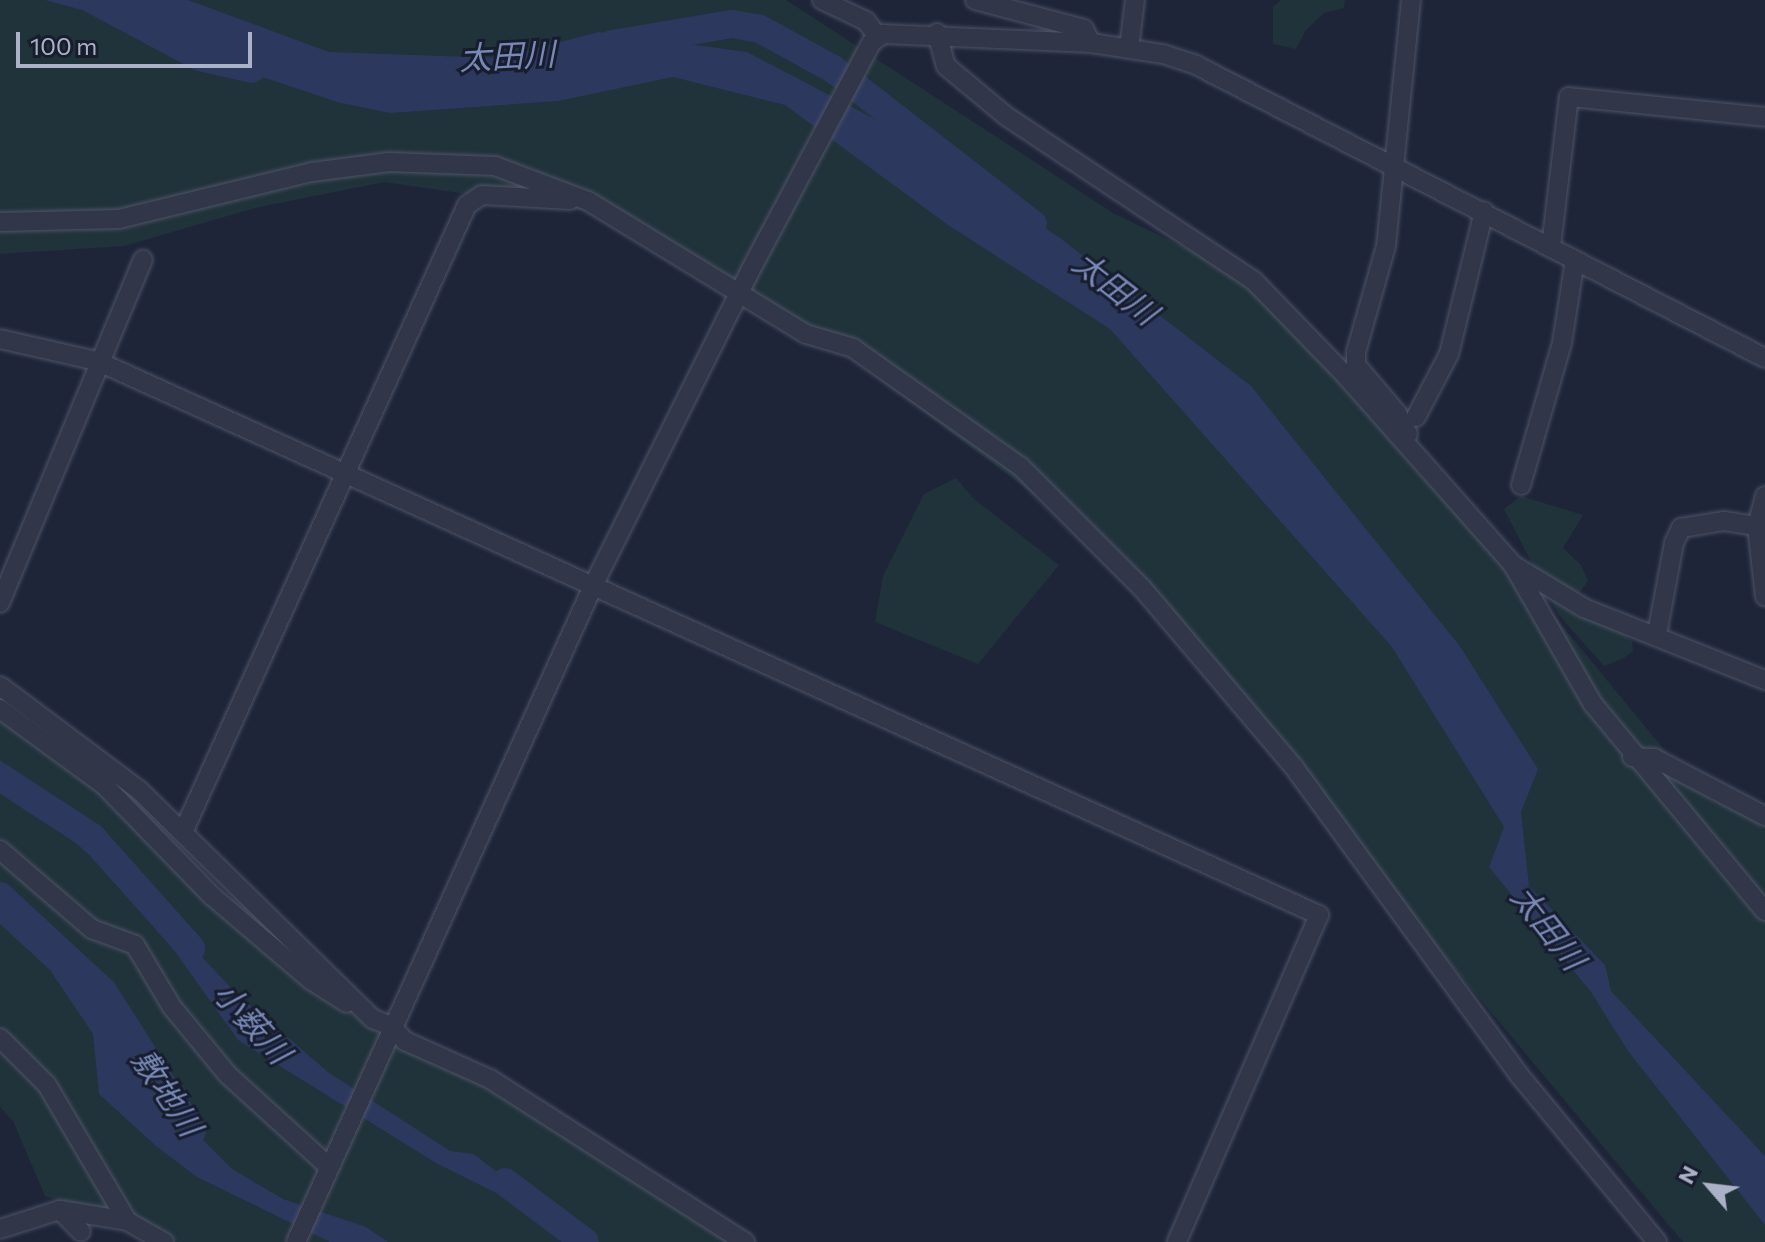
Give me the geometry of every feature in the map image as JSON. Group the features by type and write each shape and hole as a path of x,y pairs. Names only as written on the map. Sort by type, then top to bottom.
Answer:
{"street":[{"path":"822,0 866,21 875,39"},
{"path":"975,0 1084,29 1091,43"},
{"path":"1129,48 1135,0"},
{"path":"1411,0 1398,165 1386,246 1356,365 1397,413 1419,456"},
{"path":"296,1242 329,1167 382,1023 593,586 750,271 875,39 899,31 1091,43 1129,48 1196,65 1398,165 1765,358"},
{"path":"937,33 946,66 1006,116 1254,281 1419,456 1513,565 1593,704 1632,757 1765,911"},
{"path":"1551,247 1569,97 1765,117"},
{"path":"0,222 119,219 312,172 389,162 495,166 580,200 741,292 806,334 853,348 1021,467 1142,588 1293,766 1519,1075 1657,1242"},
{"path":"184,830 467,205 482,195 525,201 580,200"},
{"path":"1416,417 1449,354 1484,211"},
{"path":"0,603 97,361 143,260"},
{"path":"1521,485 1562,343 1575,260"},
{"path":"0,339 97,361 1319,915 1177,1242"},
{"path":"1765,496 1757,526 1765,597"},
{"path":"1657,634 1674,543 1681,528 1724,521 1757,526"},
{"path":"1513,565 1584,608 1657,634 1765,680"},
{"path":"0,686 111,764 184,830 225,877 405,1041 490,1079 745,1242"},
{"path":"0,709 112,792 212,896 286,961 382,1023"},
{"path":"1632,757 1654,758 1765,816"},
{"path":"0,850 92,929 135,945 172,1007 228,1075 329,1167"},
{"path":"0,1038 47,1085 127,1221"},
{"path":"60,1210 81,1232"},
{"path":"0,1229 60,1210 127,1221 164,1242"}],"shaded area":[{"path":"0,0 786,0 1113,213 1254,281 1479,525 1686,776 1720,808 1701,784 1765,819 1765,1242 1683,1242 1100,544 816,331 606,214 384,182 259,207 124,246 0,254"},
{"path":"1281,0 1345,0 1344,8 1324,13 1306,30 1296,49 1273,44 1273,7"},
{"path":"956,478 974,499 1059,565 978,664 875,622 883,576 924,494"},
{"path":"1521,496 1583,515 1563,548 1581,565 1588,581 1577,596 1632,641 1633,651 1624,658 1604,666 1558,614 1504,509"},
{"path":"0,715 128,807 244,924 391,1026 746,1242 179,1242 45,1196 13,1121 0,1107"}],"water":[{"path":"45,0 188,0 329,52 498,58 599,32 747,52 892,128 1060,238 1251,386 1459,645 1538,769 1521,812 1529,886 1605,965 1611,991 1765,1156 1765,1225 1628,1051 1591,992 1489,867 1504,827 1392,647 1110,329 948,225 785,105 673,77 558,101 390,113 337,102 217,62 127,22"},
{"path":"0,760 81,829 236,993 328,1072 450,1151 474,1154 585,1242 566,1242 537,1213 436,1163 238,1040 171,946 101,865 35,808 0,788"},
{"path":"0,896 57,936 113,1005 184,1121 232,1169 283,1199 366,1227 388,1242 330,1242 197,1177 156,1146 99,1094 93,1034 50,970 0,924"}],"waterway":[{"name":"太田川","path":"93,0 200,57 252,69"},
{"name":"太田川","path":"612,44 732,24 760,29 833,69 1033,224"},
{"name":"小薮川","path":"0,777 92,837 191,948"},
{"name":"敷地川","path":"0,896 103,991 192,1131"},
{"name":"小薮川","path":"505,1182 585,1242"}]}
